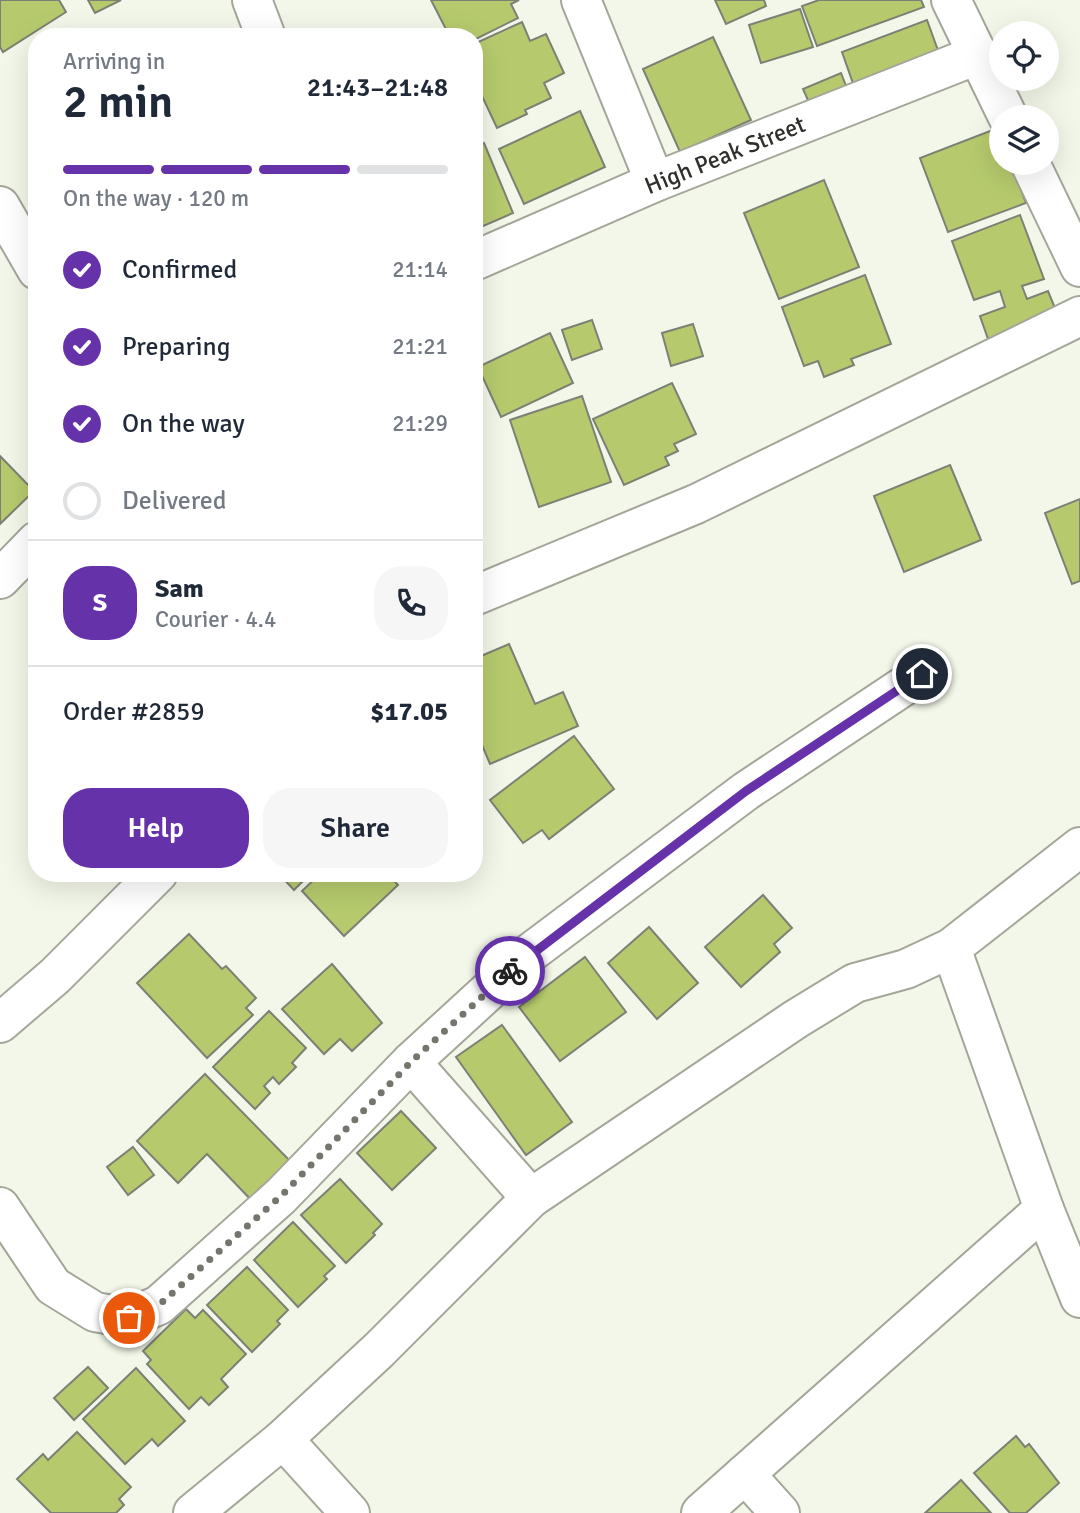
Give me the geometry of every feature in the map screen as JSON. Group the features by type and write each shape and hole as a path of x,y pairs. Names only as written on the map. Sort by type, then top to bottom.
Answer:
{"street":[{"path":"252,0 263,28"},
{"path":"582,0 655,182"},
{"path":"951,0 1001,105"},
{"name":"High Peak Street","path":"483,257 655,182 978,55"},
{"path":"1036,175 1080,267"},
{"path":"0,206 28,254"},
{"path":"483,592 696,504 1080,316"},
{"path":"0,579 28,550"},
{"path":"0,1208 53,1286 95,1312 129,1318 159,1305 281,1196 411,1062 530,953 746,791 922,674"},
{"path":"192,1513 283,1438 379,1350 531,1198 796,1018 855,983 906,968 951,948 1080,847"},
{"path":"0,1023 55,976 149,882"},
{"path":"951,948 1044,1209 1080,1298"},
{"path":"411,1062 531,1198"},
{"path":"701,1513 1044,1209"},
{"path":"283,1438 350,1513"},
{"path":"746,1474 780,1513"}],"building":[{"path":"0,0 59,0 66,12 41,28 28,28 28,36 3,52 0,47"},
{"path":"88,0 121,0 95,13"},
{"path":"431,0 519,0 511,4 518,18 483,36 483,28 445,28"},
{"path":"715,0 764,0 766,6 726,24"},
{"path":"819,0 921,0 924,7 817,46 802,6"},
{"path":"800,9 813,47 761,63 749,25"},
{"path":"927,20 940,56 855,89 842,52"},
{"path":"522,22 530,41 546,34 564,73 544,83 551,98 525,110 527,114 497,128 483,98 483,40"},
{"path":"713,37 751,120 680,152 643,69"},
{"path":"841,73 848,91 811,107 803,89"},
{"path":"580,111 605,167 524,204 499,149"},
{"path":"989,131 989,175 1016,175 1026,203 948,232 920,158"},
{"path":"483,144 513,213 483,226"},
{"path":"824,180 859,267 779,299 744,213"},
{"path":"1020,215 1044,279 1022,286 1027,299 1048,291 1057,313 988,339 980,316 1005,307 1000,291 974,300 952,241"},
{"path":"865,275 891,344 851,359 854,365 824,377 818,361 804,366 782,307"},
{"path":"592,320 602,349 572,360 562,330"},
{"path":"693,324 703,356 671,366 662,333"},
{"path":"550,333 573,383 501,417 483,378 483,365"},
{"path":"672,383 696,434 674,444 678,451 665,457 669,465 624,485 593,419"},
{"path":"582,396 611,482 539,507 510,420"},
{"path":"0,456 28,485 28,497 0,524"},
{"path":"950,465 981,540 904,572 874,496"},
{"path":"1080,499 1080,581 1072,584 1045,513"},
{"path":"509,644 535,704 563,692 578,726 490,764 483,747 483,655"},
{"path":"574,736 614,789 549,839 542,830 523,843 490,800"},
{"path":"286,882 302,882 294,890"},
{"path":"312,882 395,882 398,885 344,936 302,891"},
{"path":"763,895 792,928 774,944 780,952 741,987 705,947"},
{"path":"649,927 698,983 657,1019 608,963"},
{"path":"189,934 222,969 226,966 256,998 246,1008 253,1015 207,1058 137,983"},
{"path":"585,957 626,1012 560,1061 519,1007"},
{"path":"332,964 382,1023 352,1051 340,1039 324,1054 282,1009"},
{"path":"269,1011 306,1048 292,1063 296,1067 279,1084 273,1077 264,1086 270,1093 255,1109 213,1067"},
{"path":"502,1025 572,1122 526,1155 456,1057"},
{"path":"205,1074 294,1165 255,1204 207,1154 178,1183 137,1141"},
{"path":"401,1111 436,1148 392,1190 357,1153"},
{"path":"133,1147 154,1175 128,1195 107,1167"},
{"path":"340,1179 382,1224 373,1233 375,1235 346,1263 301,1215"},
{"path":"293,1222 335,1266 324,1276 327,1279 298,1307 254,1260"},
{"path":"247,1267 288,1310 277,1321 280,1324 252,1352 207,1305"},
{"path":"186,1309 195,1318 203,1310 246,1354 221,1379 228,1387 209,1405 201,1397 189,1409 147,1364 151,1360 143,1351"},
{"path":"88,1367 108,1388 74,1420 54,1398"},
{"path":"136,1368 185,1421 158,1446 152,1439 125,1464 83,1419"},
{"path":"77,1432 131,1487 119,1499 124,1505 116,1513 51,1513 17,1479 43,1454 48,1460"},
{"path":"1016,1436 1025,1447 1029,1444 1059,1483 1026,1513 1010,1513 974,1473"},
{"path":"961,1480 991,1513 925,1513"}],"way so far":[{"path":"129,1318 159,1305 281,1196 411,1062 510,971"}],"route":[{"path":"510,971 530,953 746,791 922,674"}]}
